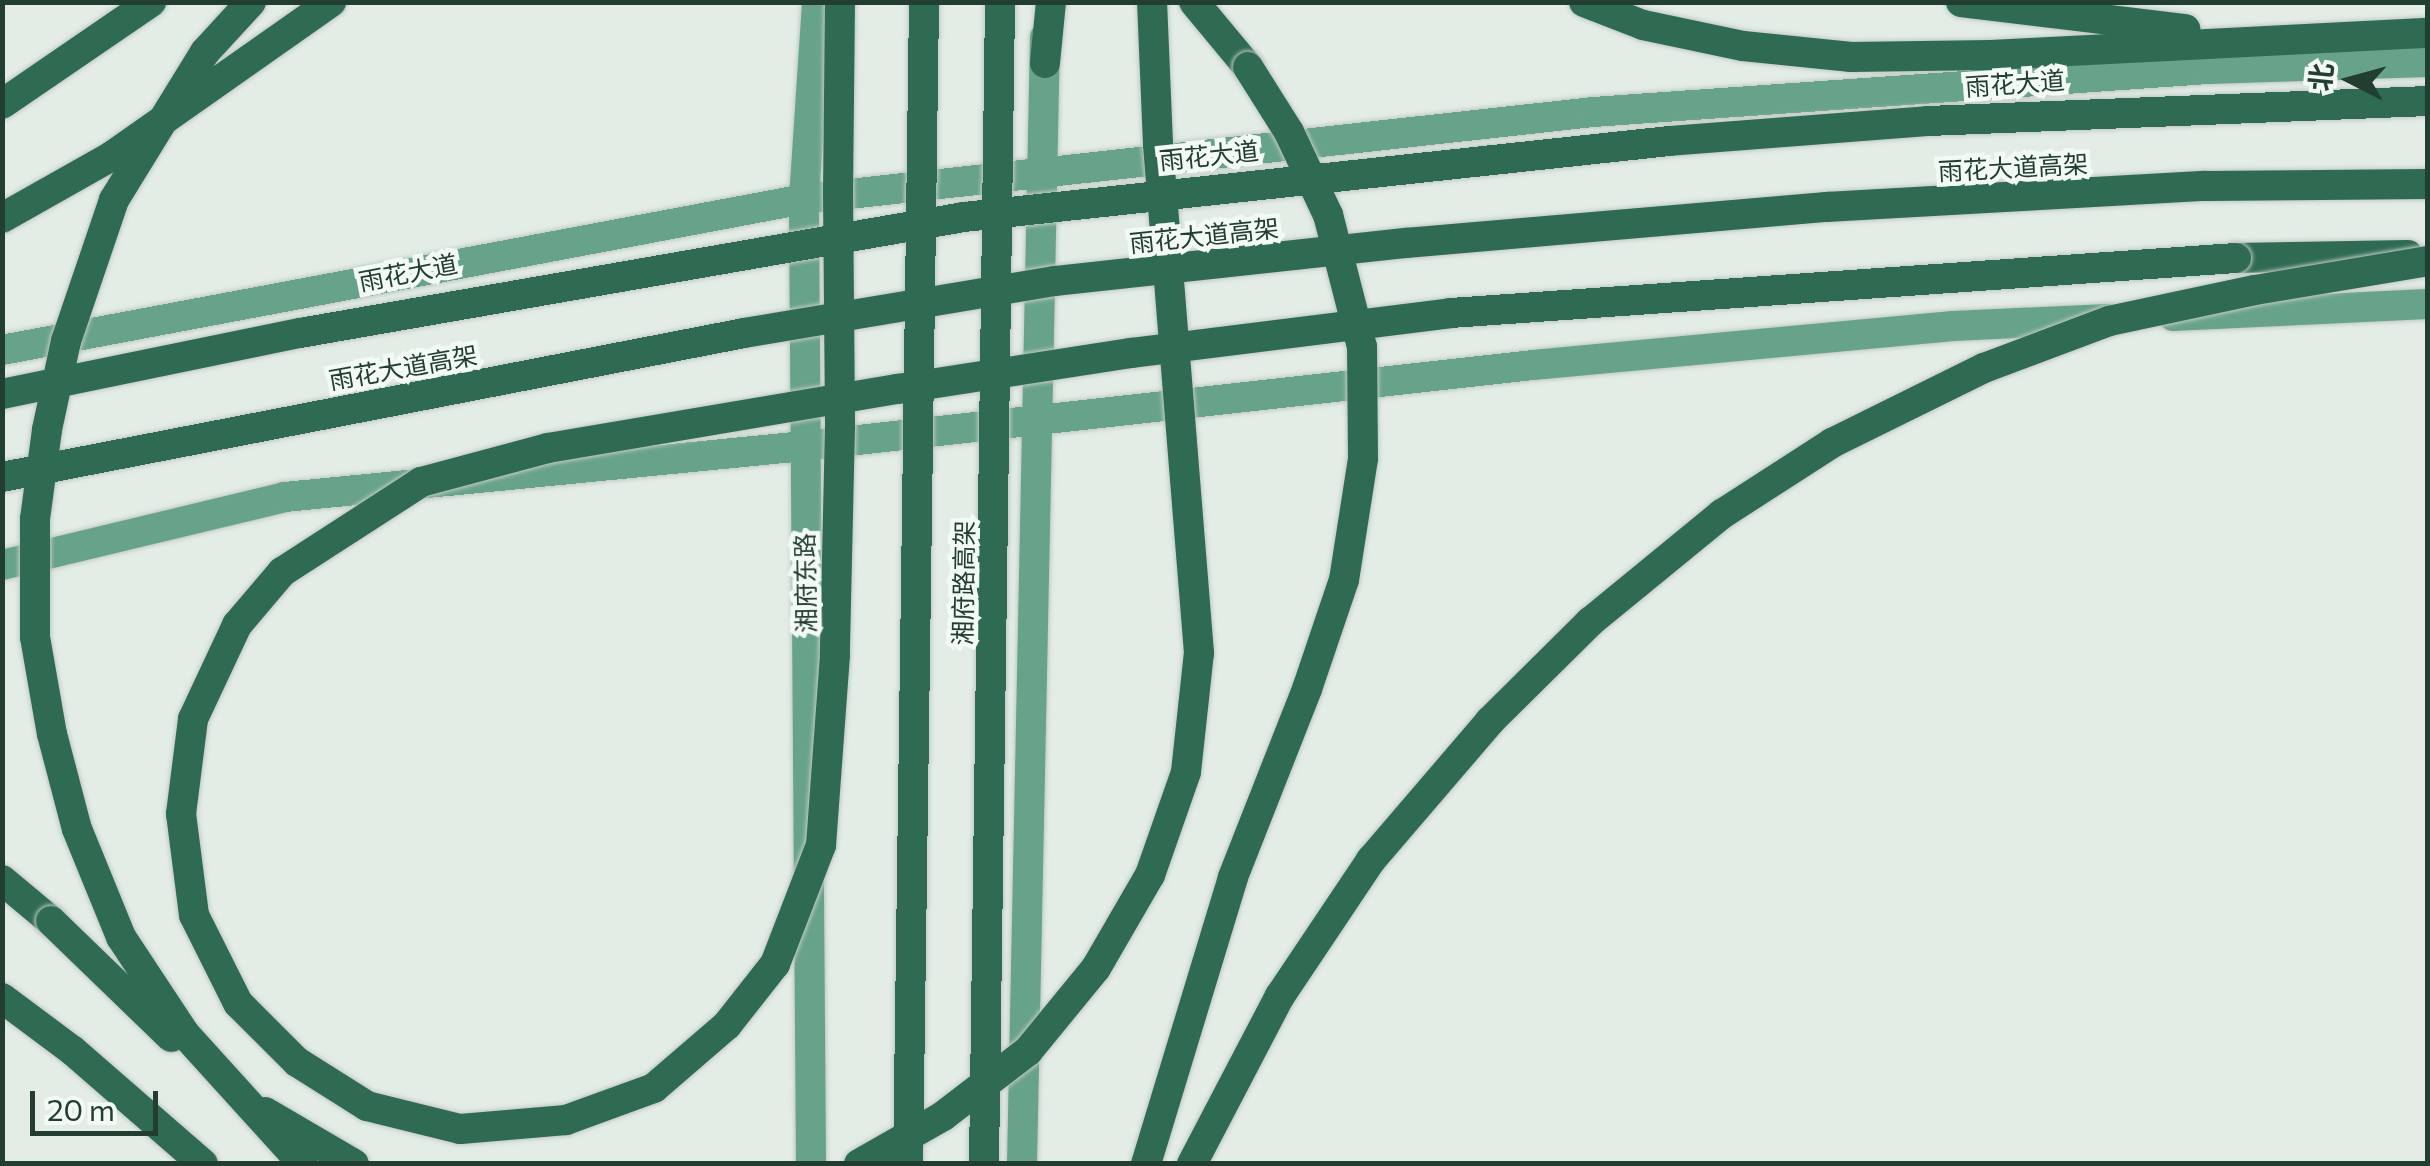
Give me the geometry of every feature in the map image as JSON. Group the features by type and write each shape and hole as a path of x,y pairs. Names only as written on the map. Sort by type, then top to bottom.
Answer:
{"highway":[{"path":"2,104 151,2"},
{"path":"250,2 206,52 114,200 66,341 47,430 35,519 36,637 52,734 77,829 121,937 184,1034 303,1164"},
{"path":"2,218 112,156 331,2"},
{"path":"840,2 838,210 840,347 840,386 840,406 840,426 836,655 821,846 775,964 727,1025 654,1088 566,1120 460,1130 367,1106 297,1062 238,1004 194,914 181,814 192,719 237,625 282,572 421,482 548,448 801,406 820,402 840,399 859,396 898,389 1451,313 2198,260 2428,258"},
{"name":"湘府路高架","path":"908,1164 924,2"},
{"name":"湘府路高架","path":"984,1164 1000,2"},
{"path":"1045,63 1048,2"},
{"path":"859,1164 944,1116 1028,1051 1096,968 1150,875 1186,772 1200,653 1158,144 1152,2"},
{"path":"1146,1164 1233,877 1307,689 1344,580 1364,458 1362,347 1328,215 1289,132 1248,67 1194,2"},
{"path":"1584,2 1643,25 1726,42 1851,57 2428,33"},
{"path":"1961,2 2142,26 2313,38"},
{"name":"雨花大道高架","path":"2,394 300,332 964,217 1669,141 1928,121 2428,102"},
{"name":"雨花大道高架","path":"2,476 744,333 1055,282 1406,243 1826,207 2205,186 2428,184"},
{"path":"1192,1164 1280,996 1371,860 1490,721 1552,659 1590,622 1722,514 1832,443 1984,368 2109,321 2428,258"},
{"path":"2,880 196,1060 264,1111 354,1164"},
{"path":"2,998 73,1051 203,1164"}],"main road":[{"name":"湘府东路","path":"811,1164 804,199 817,2"},
{"name":"雨花大道","path":"2,350 804,199 1593,112 2208,69 2428,62"},
{"path":"1022,1164 1045,63"},
{"path":"2,565 284,497 804,446 1534,365 1953,326 2428,304"}]}
